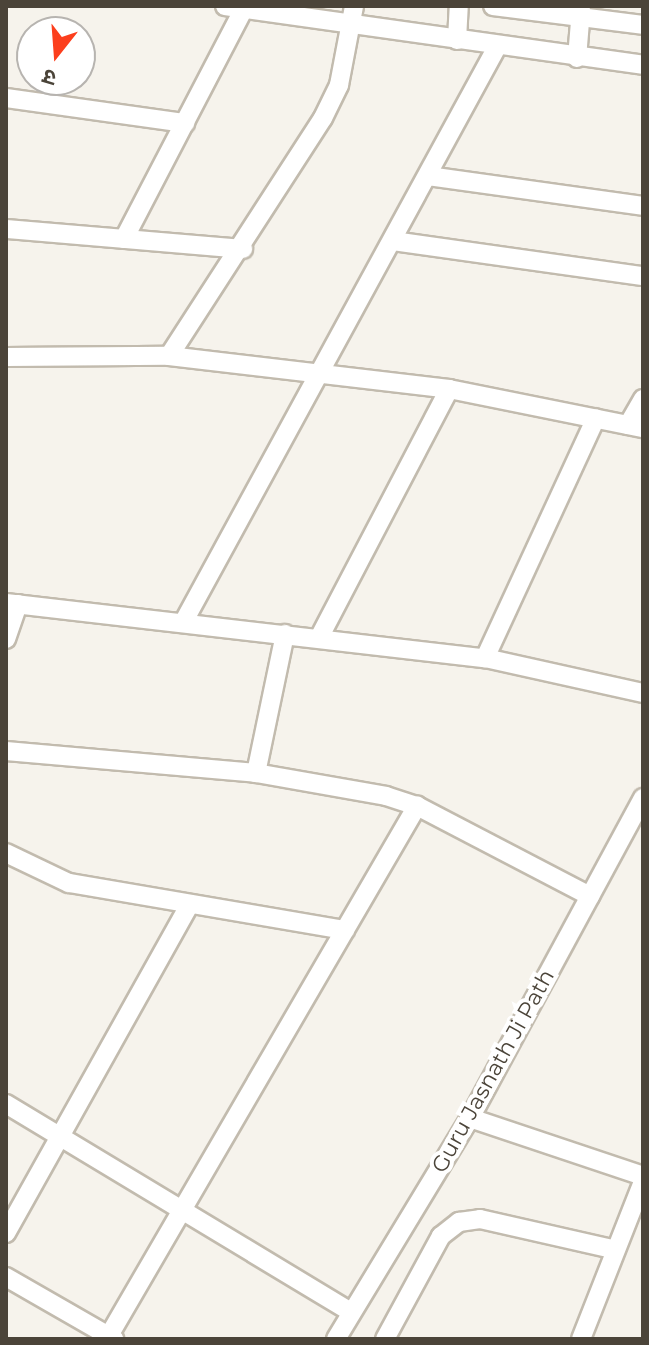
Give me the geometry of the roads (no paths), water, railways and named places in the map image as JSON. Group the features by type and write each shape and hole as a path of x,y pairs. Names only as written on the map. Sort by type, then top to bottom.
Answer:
{"street":[{"path":"169,356 243,249 328,107 354,26 354,6"},
{"path":"457,40 459,6"},
{"path":"493,6 581,12 643,25"},
{"path":"124,239 185,123 234,9 643,65"},
{"path":"577,58 581,12"},
{"path":"183,623 322,374 498,45"},
{"path":"6,98 185,123"},
{"path":"428,176 643,206"},
{"path":"6,229 243,249"},
{"path":"393,241 643,276"},
{"path":"6,357 169,356 449,389 636,427 643,399"},
{"path":"319,638 449,389"},
{"path":"485,658 596,418"},
{"path":"6,639 12,604 485,658 643,693"},
{"path":"256,773 285,634"},
{"path":"6,751 256,773 417,806 590,896"},
{"name":"Guru Jasnath Ji Path","path":"336,1339 470,1118 643,798"},
{"path":"6,1277 110,1338 417,806"},
{"path":"6,853 69,883 345,930"},
{"path":"6,1233 58,1134 190,904"},
{"path":"6,1104 351,1312"},
{"path":"470,1118 643,1179 581,1339"},
{"path":"385,1339 441,1236 459,1222 480,1219 616,1250"}]}
